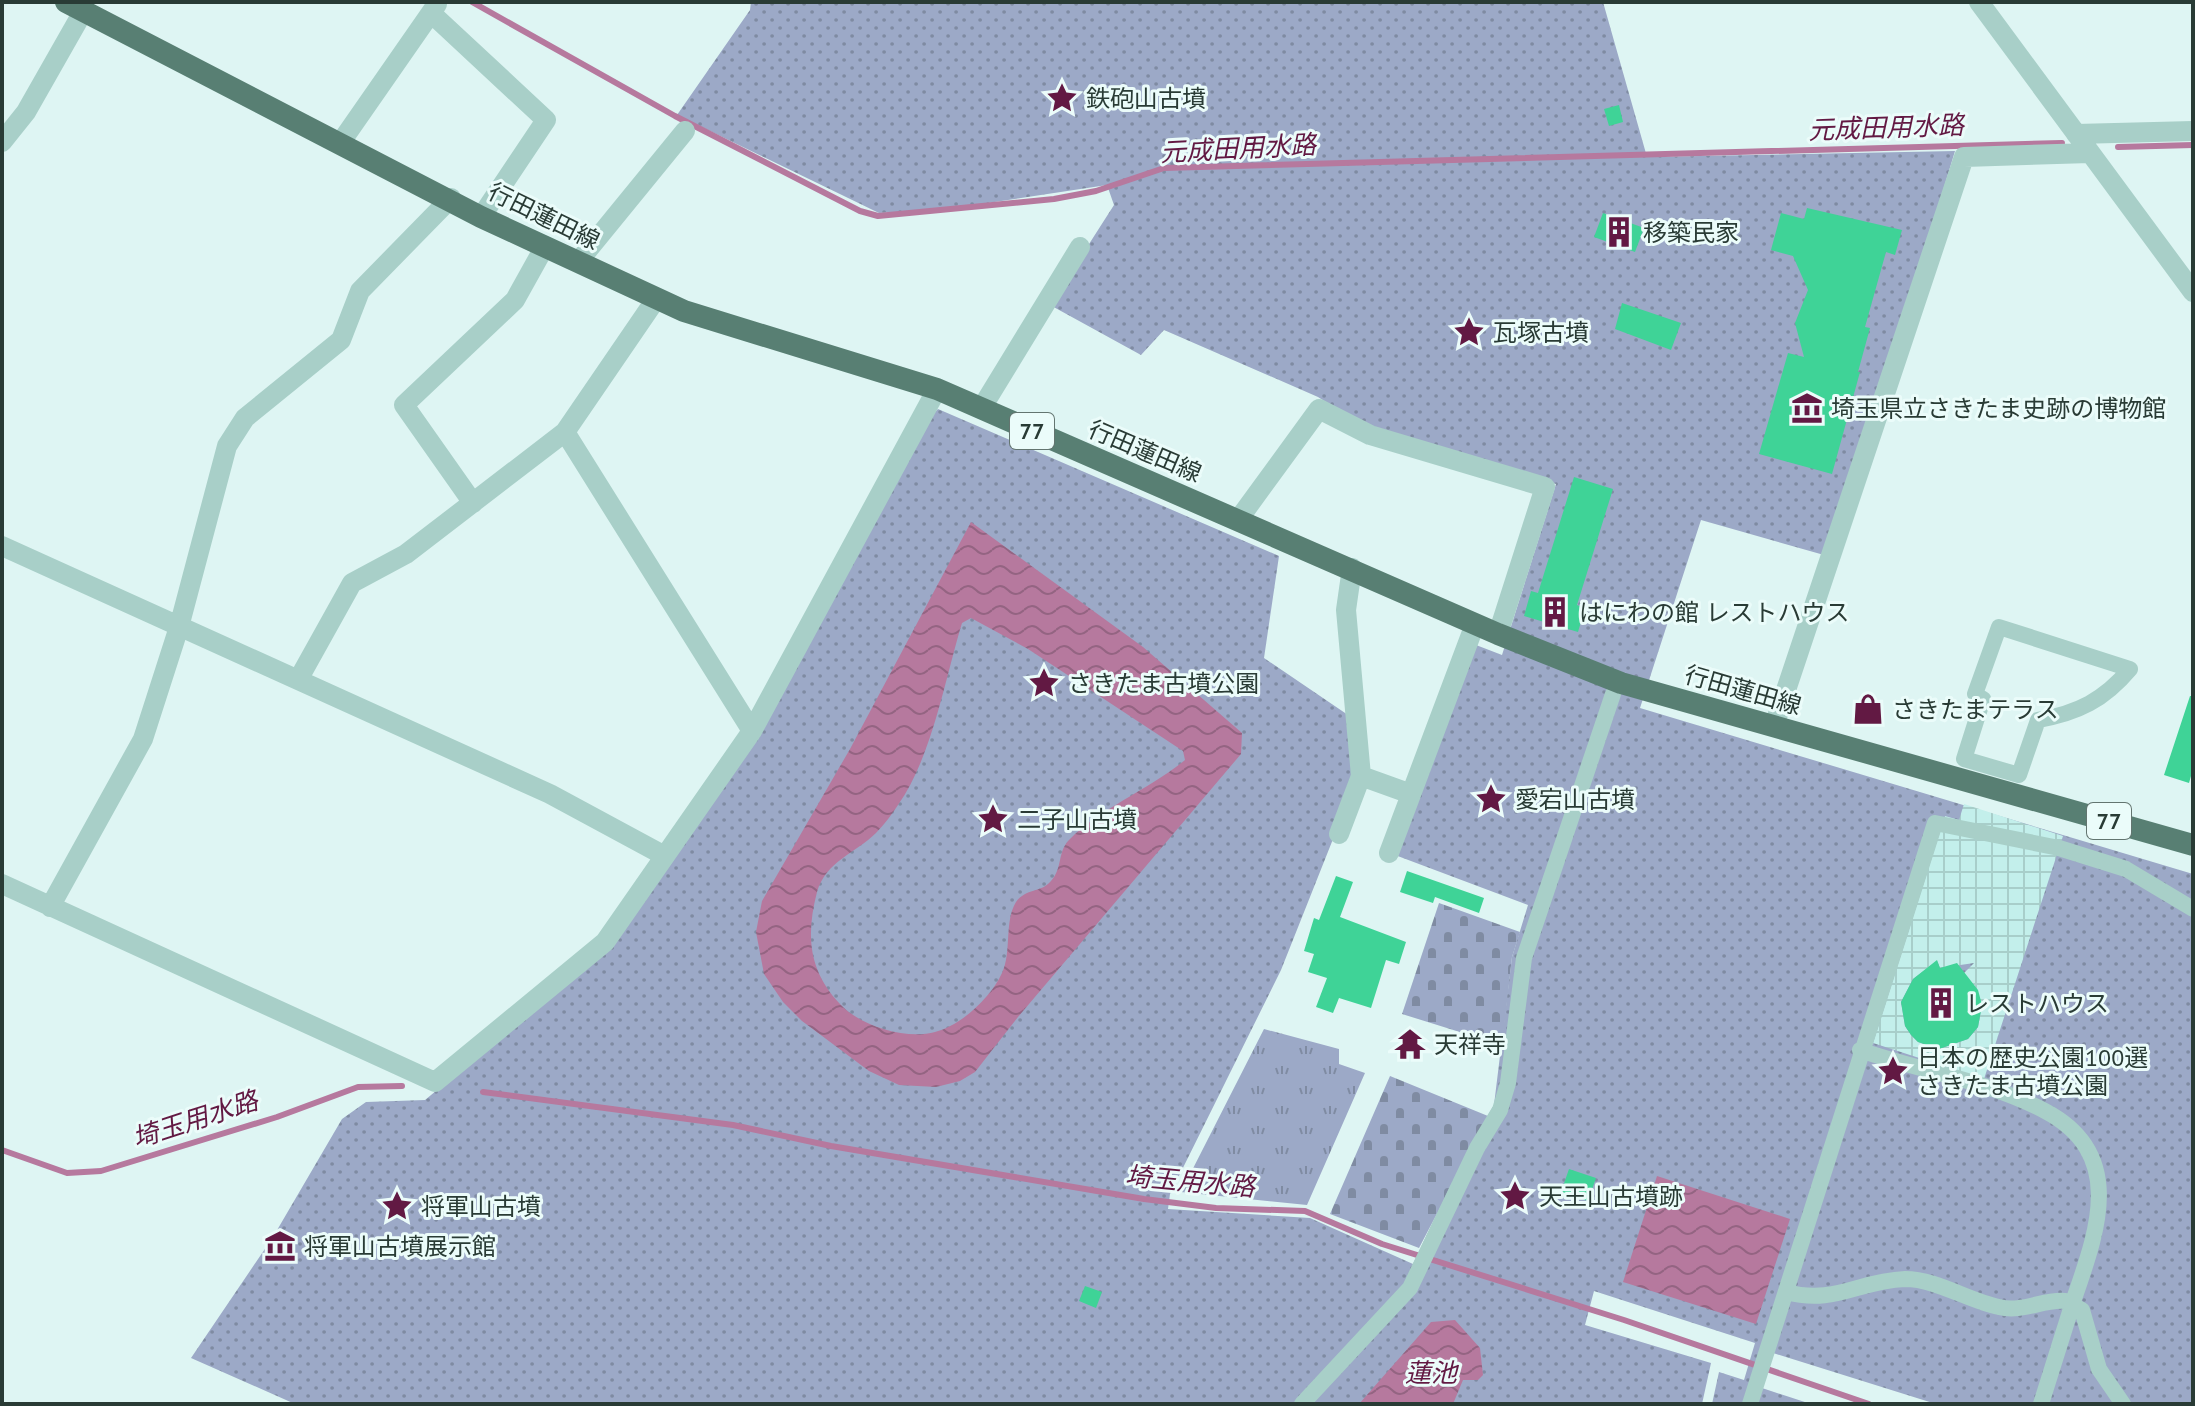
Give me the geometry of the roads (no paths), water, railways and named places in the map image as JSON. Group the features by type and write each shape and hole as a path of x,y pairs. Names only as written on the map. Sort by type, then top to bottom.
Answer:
{"main road":[{"name":"行田蓮田線","path":"75,6 451,198 481,217 656,299 684,311 937,389 1498,634 1621,683 2193,845"}],"street":[{"path":"1979,2 2193,292"},
{"path":"2,142 26,112 75,6"},
{"path":"341,142 435,8 546,120 481,217"},
{"path":"578,262 685,131"},
{"path":"2076,134 2193,131"},
{"path":"1774,726 1964,157 2090,153"},
{"path":"50,907 143,739 179,627 227,446 245,418 341,340 360,291 451,198"},
{"path":"473,503 404,405 515,300 545,246"},
{"path":"981,409 1080,247"},
{"path":"298,680 352,583 406,554 565,432 656,299"},
{"path":"2,884 435,1082 605,942 752,731 937,389"},
{"path":"1238,520 1319,409 1370,435 1545,487 1498,634"},
{"path":"565,432 752,731"},
{"path":"2,546 550,794 663,855"},
{"path":"1339,834 1361,776 1346,610 1352,568"},
{"path":"1389,853 1475,624"},
{"path":"1999,627 2130,669 2114,688 2088,707 2038,720 2019,775 1964,759 1983,699 1975,694 1999,627"},
{"path":"1302,1404 1410,1288 1477,1148 1500,1110 1508,1083 1524,958 1613,694"},
{"path":"1361,776 1411,794"},
{"path":"1750,1404 1860,1050 1935,823 2059,848 2126,869 2193,909"},
{"path":"1860,1050 2033,1106 2061,1121 2086,1148 2099,1180 2100,1216 2041,1404"},
{"path":"1786,1292 1815,1299 1869,1283 1906,1279 2001,1308 2029,1309 2056,1300 2073,1304 2082,1310 2099,1369 2123,1404"}],"water":[{"path":"971,522 1143,647 1242,733 1241,754 975,1072 960,1081 936,1087 899,1085 869,1071 802,1021 783,1002 764,974 756,932 762,901 850,749","holes":["971,618 1028,649 1183,751 1185,760 1082,828 1066,844 1051,881 1024,894 1016,902 1010,918 1007,956 1002,973 974,1009 945,1028 923,1034 897,1032 871,1025 840,1004 829,991 816,965 811,923 821,881 834,865 879,830 910,786 929,741 962,623"]},
{"path":"1657,1176 1790,1219 1756,1324 1623,1282"},
{"name":"蓮池","path":"1455,1320 1480,1348 1483,1375 1478,1380 1463,1380 1453,1404 1359,1404 1431,1322"}],"waterway":[{"name":"元成田用水路","path":"472,2 675,116 860,211 878,216 1054,199 1096,191 1164,168 2062,143"},
{"name":"元成田用水路","path":"2118,147 2193,145"},
{"name":"埼玉用水路","path":"2,1150 67,1173 101,1171 277,1117 358,1087 402,1086"},
{"name":"埼玉用水路","path":"483,1092 733,1125 831,1146 1144,1199 1216,1208 1305,1211 1382,1244 1624,1320 1869,1404"}],"place":[{"name":"鉄砲山古墳","path":"1062,98"},
{"name":"移築民家","path":"1619,232"},
{"name":"瓦塚古墳","path":"1469,332"},
{"name":"埼玉県立さきたま史跡の博物館","path":"1807,408"},
{"name":"はにわの館 レストハウス","path":"1555,612"},
{"name":"さきたま古墳公園","path":"1044,683"},
{"name":"さきたまテラス","path":"1868,709"},
{"name":"愛宕山古墳","path":"1491,799"},
{"name":"二子山古墳","path":"993,819"},
{"name":"レストハウス","path":"1941,1003"},
{"name":"天祥寺","path":"1410,1044"},
{"name":"日本の歴史公園100選 さきたま古墳公園","path":"1893,1071"},
{"name":"天王山古墳跡","path":"1515,1196"},
{"name":"将軍山古墳","path":"397,1206"},
{"name":"将軍山古墳展示館","path":"280,1246"}]}
